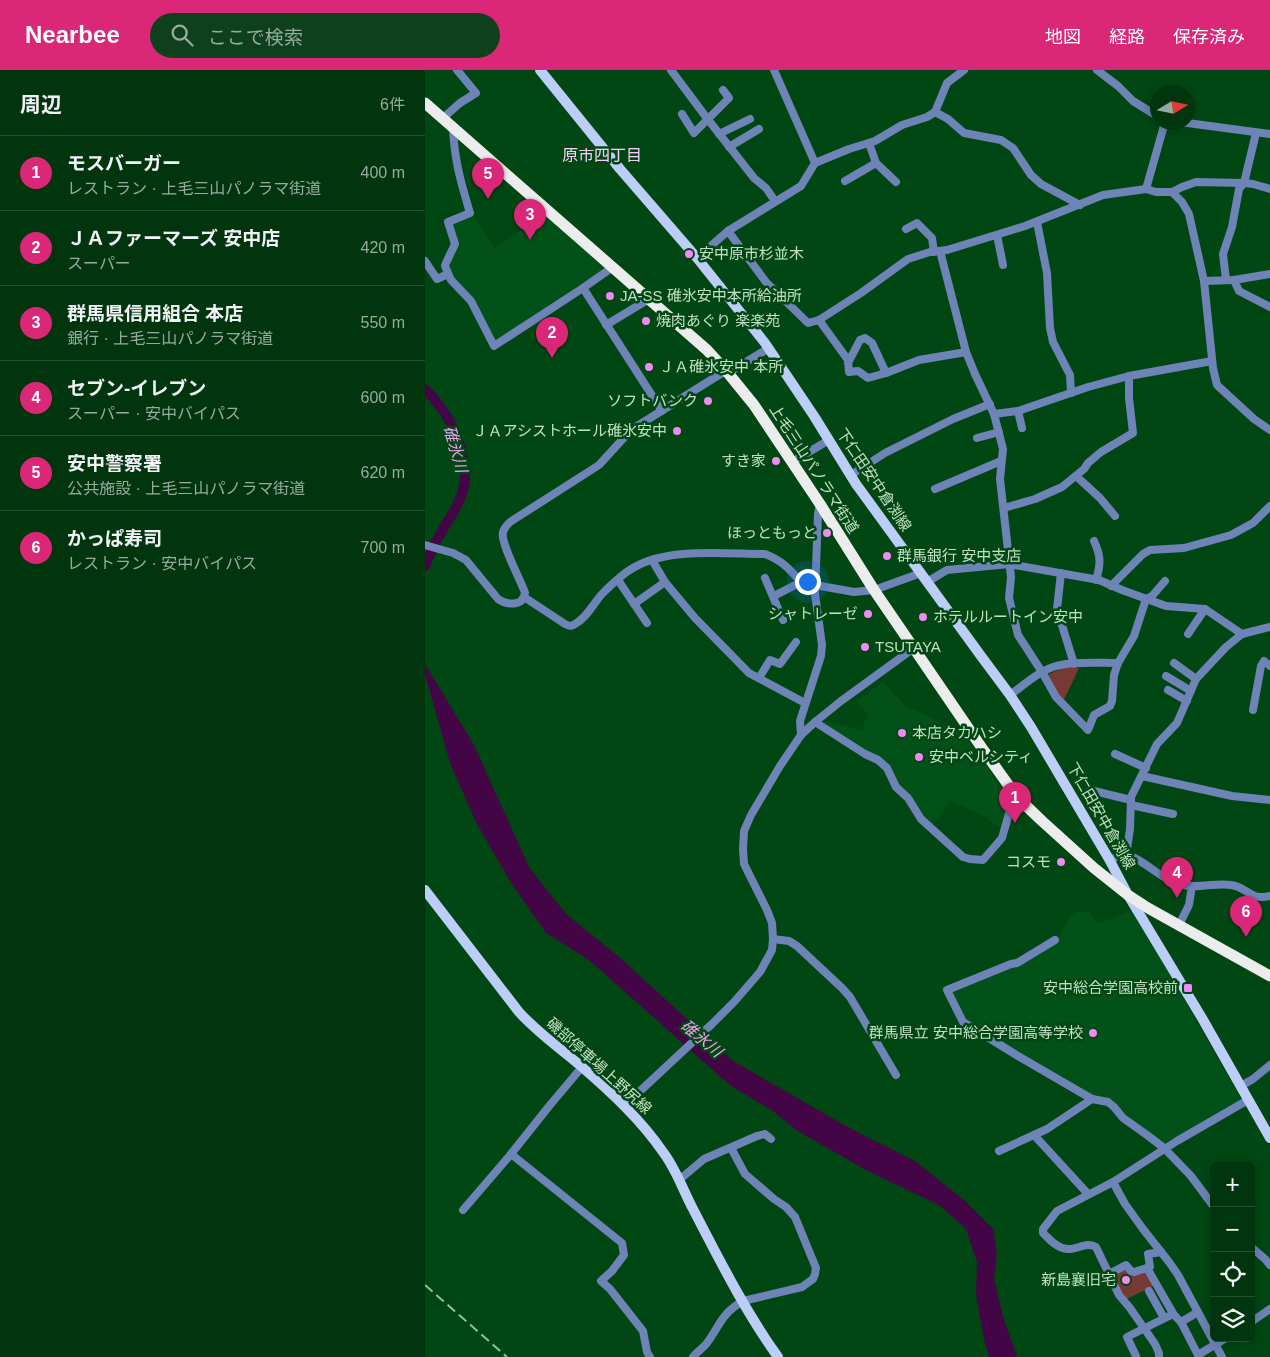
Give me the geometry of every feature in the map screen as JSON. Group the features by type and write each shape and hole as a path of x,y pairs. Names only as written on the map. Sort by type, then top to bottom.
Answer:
{"highway":[{"name":"上毛三山パノラマ街道","path":"425,103 707,350 728,373 754,405 874,590 1017,797 1080,856 1128,895 1270,976"}],"main road":[{"name":"下仁田安中倉渕線","path":"540,70 620,169 697,258 769,348 851,475 1010,695 1109,859 1128,895 1270,1138"},
{"name":"磯部停車場上野尻線","path":"425,890 519,1012 536,1030 582,1067 624,1106 641,1123 664,1152 698,1219 763,1337 778,1357"}],"street":[{"path":"443,118 460,103 476,93 457,70"},
{"path":"671,70 729,147 754,178 767,188 775,201"},
{"path":"773,70 815,162"},
{"path":"697,258 728,231 801,186 815,162 875,141 902,125 927,117 935,112 947,83 954,73 964,70"},
{"path":"1097,70 1118,86 1133,101 1150,112"},
{"path":"682,114 694,133 729,98 723,90"},
{"path":"935,112 948,119 964,133 1001,140 1013,148 1031,175 1041,184 1079,205"},
{"path":"719,134 750,119"},
{"path":"1195,124 1270,134"},
{"path":"453,127 454,149 459,177 470,213 448,222 455,244 445,266 451,280 471,301 494,346 613,267"},
{"path":"729,147 759,129"},
{"path":"1146,190 1163,130"},
{"path":"1225,280 1223,254 1232,227 1239,189 1244,184 1257,133"},
{"path":"869,143 876,163 897,182"},
{"path":"845,181 876,163"},
{"path":"728,231 766,282 808,323 819,320 861,293 908,258 997,235 1037,222 1103,195 1146,190 1172,192 1196,182 1253,184 1270,189"},
{"path":"1172,192 1183,202 1189,214 1204,281 1212,361 1217,385 1254,419 1270,430"},
{"path":"1037,222 1047,274 1050,328 1053,342 1070,375 1071,393"},
{"path":"906,229 917,223 932,238 966,352 990,404 999,432 1003,449 1000,479 1011,577 1009,598 1018,635 1043,672 1056,697 1089,730 1094,715 1105,710 1113,701 1114,675 1118,663 1134,636 1146,599 1152,596 1165,581"},
{"path":"997,235 1003,265"},
{"path":"425,261 437,279 448,274"},
{"path":"1204,281 1234,280 1270,274"},
{"path":"1234,280 1239,291 1270,306"},
{"path":"583,288 662,411"},
{"path":"606,326 649,299"},
{"path":"819,320 848,360 849,372 858,372 868,378 919,360 966,352"},
{"path":"848,363 860,340 865,338 872,343 886,373"},
{"path":"524,597 523,588 504,542 502,533 505,526 599,465 631,430 722,373 728,373 769,348"},
{"path":"994,414 1019,411 1129,376 1212,361"},
{"path":"1004,508 1035,499 1063,487 1101,452 1133,432 1129,398 1129,376"},
{"path":"851,475 885,452 953,419 990,404"},
{"path":"1019,411 1022,428"},
{"path":"977,438 999,432"},
{"path":"792,462 829,440"},
{"path":"935,489 1001,462"},
{"path":"1076,476 1100,498 1115,516"},
{"path":"801,736 800,721 821,656 822,645 815,594 820,504"},
{"path":"1111,586 1143,554 1150,550 1184,548 1231,535 1253,523 1270,506"},
{"path":"1094,542 1098,550 1100,565 1096,580"},
{"path":"425,545 453,553 466,560 498,599 504,603 516,603 524,597"},
{"path":"524,597 569,626 574,625 580,621 604,592 633,568 669,555 686,553 765,554 785,565 801,582"},
{"path":"653,560 665,582 695,618 749,673 805,703"},
{"path":"774,596 801,582 807,581 815,585 854,592 874,590 947,570 1009,564 1096,580 1166,606 1205,609 1242,634"},
{"path":"1061,574 1057,609 1074,664"},
{"path":"765,578 783,620"},
{"path":"618,580 647,623"},
{"path":"634,604 665,582"},
{"path":"1188,634 1205,609"},
{"path":"1126,856 1130,829 1131,797 1157,744 1177,723 1197,679 1225,647 1242,634 1270,627"},
{"path":"759,678 770,660 780,664 796,642"},
{"path":"624,1106 734,1002 759,972 772,950 772,923 745,864 743,849 744,831 751,815 780,766 801,736 815,722 914,648"},
{"path":"1253,710 1261,666 1264,661 1270,666"},
{"path":"1010,695 1043,672 1062,664 1118,663"},
{"path":"1174,663 1197,679"},
{"path":"1166,676 1191,691"},
{"path":"1168,690 1187,701"},
{"path":"815,722 865,754 878,760 887,768 896,787 908,798 921,819 963,857 983,860 1002,838 1010,810 1017,797"},
{"path":"1115,754 1146,768"},
{"path":"1142,776 1232,796 1270,800"},
{"path":"1090,790 1173,814"},
{"path":"1109,859 1126,856 1134,858 1165,879 1179,885 1232,884 1259,898 1270,896"},
{"path":"1179,925 1189,905 1192,886"},
{"path":"773,939 789,941 797,946 842,988 896,1075"},
{"path":"1055,940 1017,963 947,990 963,1022 1093,1099 1108,1102 1123,1118 1164,1148 1191,1176 1210,1202"},
{"path":"1241,1086 1270,1065"},
{"path":"463,1210 582,1067"},
{"path":"999,1150 1047,1129 1093,1099"},
{"path":"1159,1357 1155,1344 1119,1295 1096,1246 1093,1244 1068,1250 1056,1246 1043,1233 1043,1229 1057,1211 1113,1182 1164,1148 1249,1100"},
{"path":"679,1180 704,1159 757,1136 765,1134 771,1139"},
{"path":"1034,1135 1089,1194"},
{"path":"693,1357 707,1344 727,1312 743,1301 802,1287 813,1279 815,1274 816,1268 805,1238 792,1212 745,1174 731,1148"},
{"path":"511,1154 622,1243 624,1255 612,1271 601,1281 610,1289 643,1331 647,1352 650,1357"},
{"path":"1113,1182 1125,1204 1178,1275 1222,1357"},
{"path":"1255,1250 1270,1265"},
{"path":"1109,1274 1126,1265 1134,1272 1150,1267 1148,1254 1161,1252"},
{"path":"1147,1268 1174,1315 1181,1322 1199,1356 1220,1342"},
{"path":"1149,1291 1164,1318"},
{"path":"1255,1319 1270,1309"},
{"path":"1181,1322 1198,1312"},
{"path":"1136,1356 1127,1337 1164,1318 1174,1315"}],"shaded area":[{"path":"472,214 495,248 545,214 605,266 604,271 494,343 453,281 447,267 457,244 450,224"},
{"path":"1063,668 1079,668 1063,702 1047,675"},
{"path":"883,682 908,708 918,711 963,735 978,753 1010,801 1002,829 986,817 950,801 931,825 897,786 888,768 821,726 825,721 861,730 868,715 856,701"},
{"name":"群馬県立 安中総合学園高等学校","path":"1133,910 1242,1101 1165,1145 1124,1116 1054,1076 962,1017 951,990 1020,964 1056,940 1075,912 1091,912 1093,918 1100,923"},
{"path":"1125,1267 1146,1270 1155,1285 1125,1300 1111,1275"}],"water":[{"path":"425,664 474,745 530,869 566,914 618,956 733,1061 853,1130 915,1161 965,1201 993,1229 997,1253 994,1278 1003,1317 1017,1357 989,1357 976,1295 977,1262 966,1229 939,1205 866,1170 796,1130 773,1111 731,1086 589,960 546,933 510,881 476,822 450,763 425,674"}],"waterway":[{"name":"碓氷川","path":"425,389 439,404 450,421 461,449 465,476 460,500 434,545 425,566"}],"railway":[{"path":"425,1285 507,1357"}],"place":[{"name":"安中警察署","path":"488,199"},
{"name":"群馬県信用組合 本店","path":"530,240"},
{"name":"安中原市杉並木","path":"689,254"},
{"name":"JA-SS 碓氷安中本所給油所","path":"610,296"},
{"name":"焼肉あぐり 楽楽苑","path":"646,321"},
{"name":"ＪＡファーマーズ 安中店","path":"552,358"},
{"name":"ＪＡ碓氷安中 本所","path":"649,367"},
{"name":"ソフトバンク","path":"708,401"},
{"name":"ＪＡアシストホール碓氷安中","path":"677,431"},
{"name":"すき家","path":"776,461"},
{"name":"ほっともっと","path":"827,533"},
{"name":"群馬銀行 安中支店","path":"887,556"},
{"name":"シャトレーゼ","path":"868,614"},
{"name":"ホテルルートイン安中","path":"923,617"},
{"name":"TSUTAYA","path":"865,647"},
{"name":"本店タカハシ","path":"902,733"},
{"name":"安中ベルシティ","path":"919,757"},
{"name":"モスバーガー","path":"1015,823"},
{"name":"コスモ","path":"1061,862"},
{"name":"セブン-イレブン","path":"1177,898"},
{"name":"かっぱ寿司","path":"1246,937"},
{"name":"安中総合学園高校前","path":"1188,988"},
{"name":"群馬県立 安中総合学園高等学校","path":"1093,1033"},
{"name":"新島襄旧宅","path":"1126,1280"}],"district":[{"name":"原市四丁目","path":"602,155"}]}
